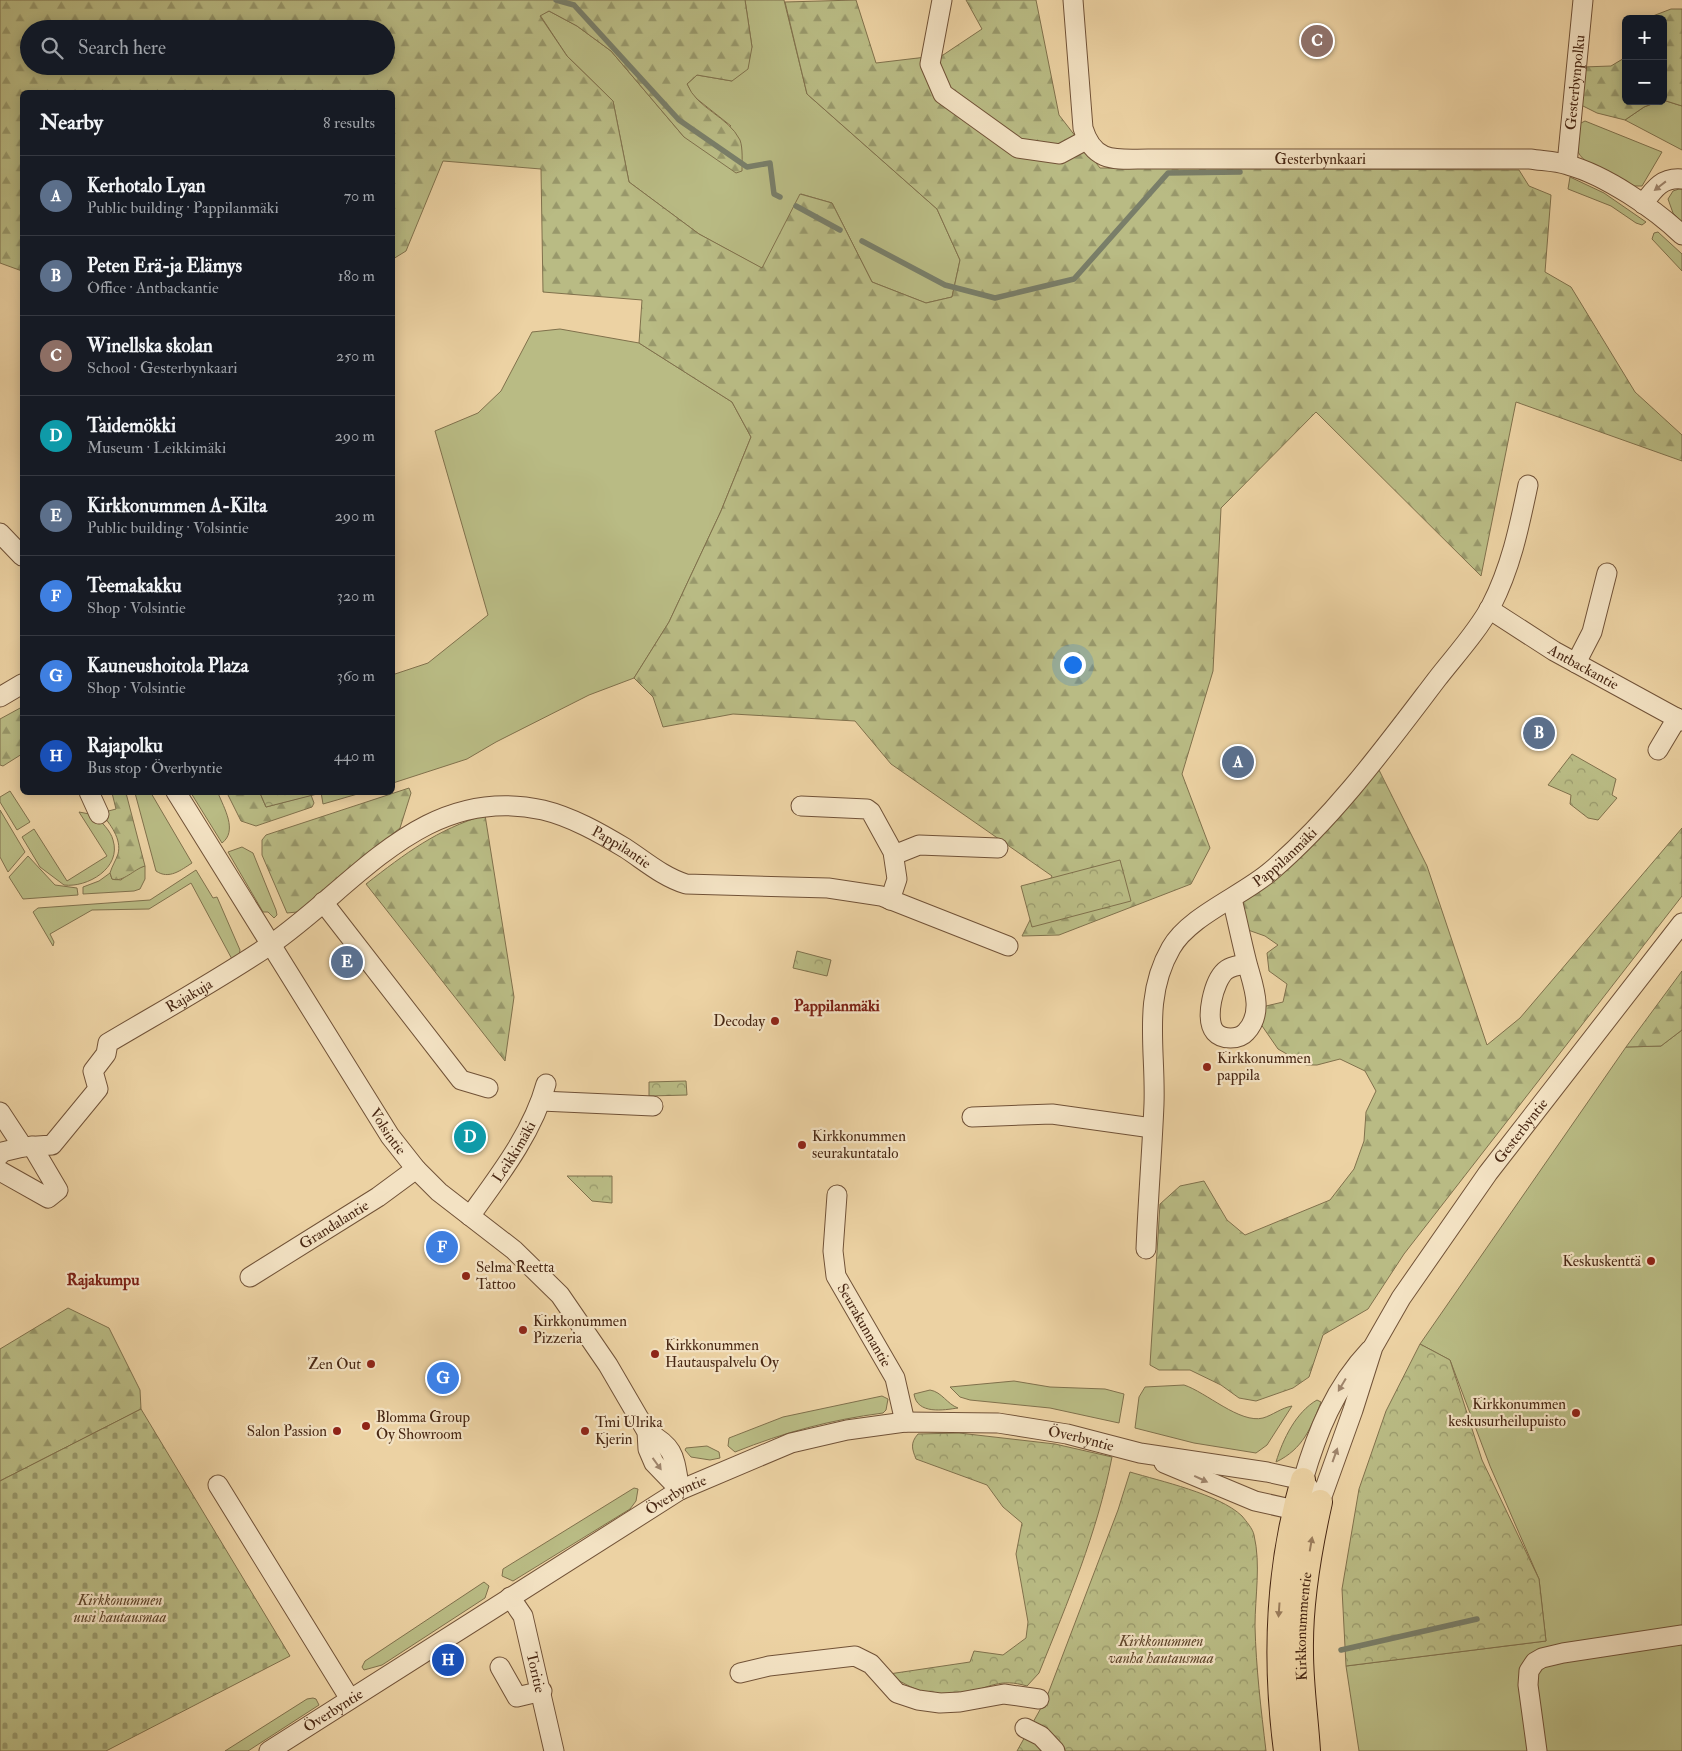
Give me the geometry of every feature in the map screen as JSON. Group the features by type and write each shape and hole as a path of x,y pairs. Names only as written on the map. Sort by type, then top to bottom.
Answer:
{"main road":[{"name":"Gesterbyntie","path":"1295,1510 1303,1480"},
{"name":"Kirkkonummentie","path":"1308,1751 1301,1679 1302,1617 1310,1550 1320,1502"},
{"name":"Kirkkonummentie","path":"1286,1751 1280,1690 1278,1625 1285,1561 1295,1510"}],"street":[{"path":"942,0 930,64 943,94 1018,148 1060,154 1086,140 1083,128 1073,0"},
{"name":"Gesterbynpolku","path":"1567,164 1583,0"},
{"name":"Gesterbynkaari","path":"1086,140 1101,156 1114,159 1530,159 1567,164 1589,172 1643,204 1662,217 1682,235"},
{"path":"1643,204 1659,184 1672,178 1682,179"},
{"name":"Pappilanmäki","path":"1146,1249 1154,1101 1151,1009 1159,973 1171,948 1180,935 1194,923 1269,873 1307,838 1365,772 1489,609 1516,545 1528,485"},
{"path":"0,533 20,554"},
{"path":"1576,663 1592,632 1607,573"},
{"name":"Antbackantie","path":"1489,609 1576,663 1679,719"},
{"path":"0,697 20,685"},
{"path":"1658,750 1679,719"},
{"path":"90,795 98,814"},
{"name":"Volsintie","path":"178,795 385,1128 416,1169 439,1192 514,1250 560,1295 608,1364 647,1432 663,1440 672,1453 680,1490"},
{"name":"Pappilantie","path":"270,945 405,836 430,822 486,806 512,805 543,810 574,820 624,848 670,879 686,884 828,888 881,896 1008,946"},
{"path":"801,806 866,809 871,812 894,855 897,879 890,900"},
{"path":"894,855 918,845 998,848"},
{"path":"1232,899 1247,964"},
{"path":"323,902 461,1080 488,1088"},
{"name":"Gesterbyntie","path":"1320,1502 1373,1347 1401,1298 1445,1232 1682,923"},
{"name":"Rajakuja","path":"27,1146 52,1145 98,1089 93,1071 106,1054 108,1043 270,945"},
{"name":"Leikkimäki","path":"470,1216 509,1159 544,1092 653,1106"},
{"path":"0,1112 58,1190 48,1198 0,1171"},
{"path":"972,1117 1052,1114 1152,1128"},
{"path":"0,1155 2,1152 27,1146"},
{"name":"Grandalantie","path":"250,1277 378,1198 416,1169"},
{"name":"Seurakunnantie","path":"836,1195 833,1251 836,1276 895,1378 905,1422"},
{"name":"Gesterbyntie","path":"1303,1480 1318,1435 1333,1402 1352,1370 1373,1347"},
{"name":"Överbyntie","path":"269,1751 680,1490 791,1443 847,1430 905,1422 964,1421 1031,1426 1140,1453 1267,1472 1303,1480"},
{"name":"Överbyntie","path":"1140,1453 1255,1501 1295,1510"},
{"path":"1295,1510 1320,1502 1303,1480"},
{"path":"218,1485 350,1699"},
{"name":"Toritie","path":"510,1597 523,1616 542,1691 554,1751"},
{"path":"1537,1751 1528,1685 1529,1671 1535,1662 1542,1658 1563,1653 1682,1635"},
{"path":"740,1673 769,1666 855,1656 871,1664 897,1693 918,1700 940,1703 960,1702 1004,1694 1039,1699"},
{"path":"500,1667 517,1697 542,1691"},
{"path":"1025,1728 1041,1736 1055,1751"}],"green space":[{"path":"0,0 745,0 752,47 748,69 732,81 697,75 687,84 698,100 728,125 740,140 742,171 736,173 684,137 611,51 577,26 549,11 540,16 567,56 613,101 629,182 699,234 762,268 800,194 832,203 872,282 926,303 952,297 960,260 937,209 807,94 785,2 856,0 876,63 943,55 982,29 966,0 1036,0 1059,115 1100,168 1519,170 1529,186 1551,195 1545,272 1571,287 1635,392 1682,435 1682,461 1516,402 1481,576 1316,412 1221,508 1213,671 1182,774 1210,848 1191,884 1059,935 1022,936 1052,876 891,764 855,721 733,714 663,727 653,697 634,678 669,622 721,511 751,437 732,402 639,343 642,300 543,292 541,169 443,161 406,251 395,258 395,90 20,90 20,270 0,263"},
{"path":"745,0 784,0 807,94 937,209 960,260 952,297 926,303 872,282 832,203 801,194 763,269 699,234 629,182 613,101 567,56 540,15 549,11 577,26 611,51 684,137 731,126 692,95 687,84 697,75 732,81 752,47"},
{"path":"1671,9 1682,9 1682,106 1667,101 1667,15 1655,15"},
{"path":"1622,59 1622,105 1649,105 1625,120 1597,113 1577,103 1583,67 1611,66"},
{"path":"1667,101 1682,106 1682,150 1625,120 1649,105 1667,105"},
{"path":"1585,121 1662,152 1642,186 1635,186 1602,171 1580,155 1576,143 1577,125"},
{"path":"1570,177 1604,193 1646,222 1642,225 1636,223 1611,206 1568,189"},
{"path":"1682,189 1682,222 1673,213 1668,199 1673,191"},
{"path":"1658,232 1682,254 1682,271 1652,239 1654,233"},
{"path":"560,329 639,343 732,402 751,437 721,511 669,622 634,678 589,695 496,742 467,759 395,782 395,674 428,663 488,615 435,431 478,413 501,391 532,332"},
{"path":"20,708 20,755 3,766 0,765 0,719"},
{"path":"1572,754 1616,779 1612,795 1617,798 1598,820 1588,818 1570,804 1571,795 1548,785"},
{"path":"1378,768 1427,866 1487,1045 1520,1018 1682,828 1682,896 1404,1254 1368,1309 1323,1335 1309,1377 1293,1388 1256,1401 1239,1398 1221,1385 1190,1370 1159,1370 1150,1365 1160,1204 1180,1186 1204,1181 1227,1220 1245,1235 1330,1200 1354,1169 1364,1141 1366,1112 1376,1091 1365,1071 1340,1059 1317,1065 1306,1065 1278,1049 1258,1020 1266,1006 1283,1002 1287,984 1269,971 1267,953 1278,945 1265,936 1248,930 1241,903"},
{"path":"409,788 411,793 400,828 297,912 287,913 262,855 262,840 266,835 388,795 395,795 395,793"},
{"path":"10,791 30,822 17,830 0,802 0,797"},
{"path":"112,795 127,795 145,866 116,880 112,879 110,873 118,854 117,837 101,813 116,809"},
{"path":"136,795 152,795 192,863 179,871 166,875 156,871"},
{"path":"192,795 219,795 226,812 229,826 227,838 222,843"},
{"path":"228,795 261,795 266,807 311,795 314,803 312,807 256,826 241,821"},
{"path":"261,795 313,795 266,807"},
{"path":"322,795 354,795 323,804"},
{"path":"0,810 25,852 8,872 0,857"},
{"path":"79,812 95,815 110,833 114,850 108,867 100,874 83,883 64,885 40,867 22,837 34,829 67,881 107,856"},
{"path":"485,815 514,997 505,1061 366,884 436,835"},
{"path":"242,847 253,853 276,910 277,915 274,918 268,912 263,912 228,852"},
{"path":"28,856 55,885 77,888 78,895 23,899 9,877"},
{"path":"1120,860 1131,901 1032,927 1021,886"},
{"path":"145,866 145,879 140,889 83,894 83,887 99,881 110,873 112,879 121,880 134,869"},
{"path":"196,870 213,898 217,897 240,950 239,956 233,961 191,883 149,909 92,910 50,934 54,942 53,946 33,912 38,908 150,900"},
{"path":"797,951 831,960 827,976 793,968"},
{"path":"1682,971 1682,1030 1661,1046 1626,1047"},
{"name":"Kirkkonummen keskusurheilupuisto","path":"1682,1030 1682,1751 1359,1751 1346,1666 1546,1641 1539,1579 1490,1466 1450,1360 1420,1344 1626,1047 1661,1046"},
{"path":"686,1081 687,1095 649,1096 649,1082"},
{"path":"567,1176 612,1176 612,1203 592,1201"},
{"path":"68,1308 109,1328 140,1390 141,1409 0,1481 0,1349"},
{"path":"1420,1344 1450,1360 1482,1460 1539,1579 1546,1641 1346,1666 1342,1589 1359,1489 1386,1411"},
{"path":"1014,1381 1050,1387 1105,1389 1124,1394 1119,1423 1050,1408 970,1400 960,1397 950,1387"},
{"path":"1184,1385 1234,1412 1254,1419 1263,1418 1292,1406 1267,1445 1256,1453 1194,1443 1135,1428 1139,1397 1145,1387"},
{"path":"930,1390 938,1393 958,1408 932,1410 920,1405 916,1401 914,1394"},
{"path":"882,1396 888,1399 886,1410 883,1413 845,1419 808,1428 772,1438 735,1452 728,1446 729,1438 783,1417"},
{"path":"1317,1400 1321,1402 1314,1421 1305,1437 1293,1451 1276,1462 1282,1444 1291,1427 1309,1405"},
{"name":"Kirkkonummen uusi hautausmaa","path":"141,1409 290,1656 106,1751 0,1751 0,1481"},
{"path":"959,1433 1055,1444 1112,1457 1090,1540 1039,1673 1027,1686 1002,1683 964,1694 944,1696 915,1689 889,1674 970,1662 974,1651 1003,1655 1026,1638 1028,1622 1016,1554 1022,1523 1003,1507 987,1485 916,1459 913,1443 918,1434"},
{"path":"707,1446 719,1452 720,1458 710,1460 691,1457 685,1450 686,1448"},
{"name":"Kirkkonummen vanha hautausmaa","path":"1130,1472 1189,1489 1219,1501 1242,1516 1252,1530 1257,1558 1256,1657 1266,1751 1017,1751 1046,1699 1118,1510"},
{"path":"634,1488 638,1489 636,1501 630,1509 513,1581 502,1576 503,1569"},
{"path":"484,1582 489,1586 485,1598 382,1665 364,1670 362,1667 365,1661"},
{"path":"307,1699 316,1699 319,1705 248,1751 225,1751"}],"waterway":[{"path":"556,0 574,5 679,120 747,167 770,163 774,194 780,197"},
{"path":"862,241 945,285 995,298 1074,279 1168,173 1240,172"},
{"path":"796,206 840,230"},
{"path":"1341,1650 1477,1619"}],"place":[{"name":"Winellska skolan","path":"1317,41"},
{"name":"Peten Erä-ja Elämys","path":"1539,733"},
{"name":"Kerhotalo Lyan","path":"1238,762"},
{"name":"Kirkkonummen A-Kilta","path":"347,962"},
{"name":"Decoday","path":"775,1021"},
{"name":"Kirkkonummen pappila","path":"1207,1067"},
{"name":"Taidemökki","path":"470,1137"},
{"name":"Kirkkonummen seurakuntatalo","path":"802,1145"},
{"name":"Teemakakku","path":"442,1247"},
{"name":"Keskuskenttä","path":"1651,1261"},
{"name":"Selma Reetta Tattoo","path":"466,1276"},
{"name":"Kirkkonummen Pizzeria","path":"523,1330"},
{"name":"Kirkkonummen Hautauspalvelu Oy","path":"655,1354"},
{"name":"Zen Out","path":"371,1364"},
{"name":"Kauneushoitola Plaza","path":"443,1378"},
{"name":"Kirkkonummen keskusurheilupuisto","path":"1576,1413"},
{"name":"Blomma Group Oy Showroom","path":"366,1426"},
{"name":"Salon Passion","path":"337,1431"},
{"name":"Tmi Ulrika Kjerin","path":"585,1431"},
{"name":"Rajapolku","path":"448,1660"}],"district":[{"name":"Pappilanmäki","path":"837,1006"},
{"name":"Rajakumpu","path":"103,1280"}]}
